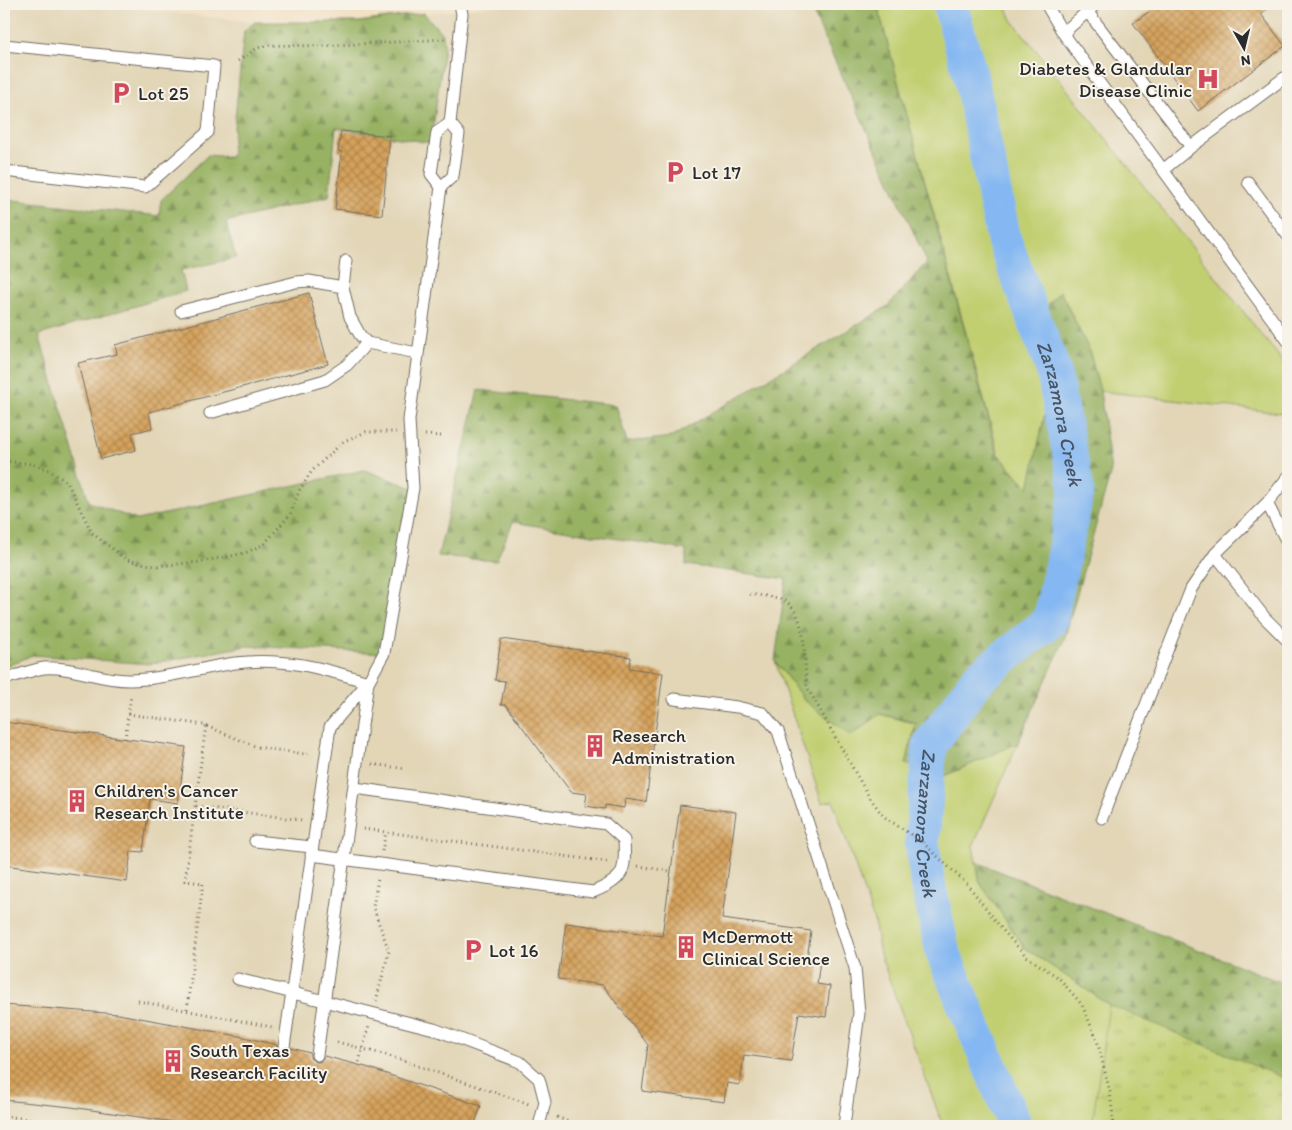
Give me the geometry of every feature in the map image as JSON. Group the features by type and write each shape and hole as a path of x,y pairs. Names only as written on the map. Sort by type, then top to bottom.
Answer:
{"lane":[{"path":"284,1047 330,727 368,682 384,654 413,488 408,420 441,187 453,176 459,134 450,123 462,14 460,4"},
{"path":"1046,4 1063,32 1288,341"},
{"path":"1063,32 1092,8 1191,147"},
{"path":"4,45 214,66 208,132 144,187 4,171"},
{"path":"1163,170 1284,78"},
{"path":"441,187 432,174 434,153 437,132 450,123"},
{"path":"1248,182 1288,236"},
{"path":"346,261 342,287 350,317 360,335 367,344 417,354"},
{"path":"181,312 296,282 309,281 342,287"},
{"path":"210,413 325,380 347,365 367,344"},
{"path":"1102,818 1191,589 1215,554 1267,503 1288,477"},
{"path":"1267,503 1288,544"},
{"path":"1215,554 1265,618 1288,641"},
{"path":"4,679 44,668 128,680 154,679 235,663 288,661 322,668 368,682"},
{"path":"317,1055 359,762 368,682"},
{"path":"674,699 737,707 763,713 778,731 855,968 859,1013 844,1126"},
{"path":"255,841 345,860 593,892 614,883 626,864 624,840 606,824 355,788"},
{"path":"238,979 434,1029 520,1062 539,1079 545,1102 539,1126"}],"path":[{"path":"238,61 257,48 270,45 322,46 445,39"},
{"path":"4,461 32,464 47,468 67,482 92,533 128,560 155,566 200,562 236,555 264,544 290,515 299,491 312,471 344,441 366,432 441,436"},
{"path":"750,594 784,601 797,612 804,637 804,667 808,686 868,795 883,816 922,842 955,873 1027,957 1059,978 1082,1005 1097,1040 1110,1092 1114,1126"},
{"path":"125,739 131,691"},
{"path":"128,714 206,725 257,747 325,757"},
{"path":"187,1009 203,884 185,881 206,725"},
{"path":"359,762 406,769"},
{"path":"196,806 316,822"},
{"path":"350,827 669,870"},
{"path":"377,997 389,951 373,907 386,832"},
{"path":"138,1001 275,1027"},
{"path":"359,1062 368,1028"},
{"path":"337,1042 419,1065 542,1110 578,1126"},
{"path":"4,1116 82,1126"}],"shaded area":[{"path":"4,4 96,4 255,22 358,22 503,4 877,4 999,455 880,953 943,1126 4,1126"},
{"path":"1005,4 1288,4 1288,368 1012,20"},
{"path":"1100,391 1288,414 1288,1080 980,883 973,846 1064,640 1111,471"}],"green space":[{"path":"809,4 877,4 998,455 1029,488 1046,409 1047,379 1039,315 1060,291 1089,350 1100,391 1111,471 1064,640 1018,743 947,775 906,764 916,723 880,714 851,736 805,701 775,661 786,579 686,565 686,550 513,522 496,561 438,556 478,390 616,405 627,442 672,437 888,306 927,262"},
{"path":"877,4 1005,4 1012,20 1288,368 1288,414 1100,391 1089,350 1060,291 1047,379 1046,409 1029,488 999,455"},
{"path":"424,13 443,35 444,47 431,143 336,128 329,196 226,222 236,258 181,270 186,291 39,335 89,502 137,520 364,470 413,488 384,653 247,646 149,664 32,655 4,668 4,199 159,216 161,200 208,155 231,157 244,31 255,22 358,22"},
{"path":"775,661 805,701 880,714 916,724 906,764 947,775 1018,743 973,846 980,883 1025,948 1109,1005 1125,1126 943,1126 880,954 874,921 833,801 822,803"},
{"path":"976,862 1288,985 1288,1126 1112,1066 1109,1005 1025,948 980,883"},
{"path":"1109,1005 1288,1080 1288,1126 1092,1126"}],"building":[{"name":"Diabetes & Glandular Disease Clinic","path":"1160,4 1273,4 1261,14 1285,46 1198,111 1133,23"},
{"path":"341,131 390,136 382,215 335,209 342,152 338,151"},
{"path":"309,293 328,364 149,412 152,428 132,433 136,450 101,459 78,363 117,354 115,345"},
{"name":"Research Administration","path":"501,639 631,657 629,668 663,673 646,802 625,799 624,808 605,805 605,809 585,806 587,794 571,792 506,705 501,705 505,681 495,680"},
{"name":"Children's Cancer Research Institute","path":"4,722 186,747 178,803 150,799 143,852 131,851 127,882 4,865"},
{"name":"McDermott Clinical Science","path":"680,805 736,812 722,919 811,931 807,958 820,960 817,984 830,986 826,1017 799,1013 791,1061 744,1055 740,1085 727,1083 724,1102 642,1091 648,1045 603,985 558,979 566,923 662,936"},
{"name":"South Texas Research Facility","path":"4,1005 118,1014 244,1037 277,1045 277,1050 282,1054 287,1054 291,1048 310,1053 310,1058 316,1062 320,1062 324,1056 366,1067 481,1106 474,1126 201,1126 71,1107 4,1100"}],"waterway":[{"name":"Zarzamora Creek","path":"950,4 971,78 1004,240 1053,369 1077,490 1050,621 978,678 930,745 922,842 927,879 943,953 1015,1126"}],"place":[{"name":"Diabetes & Glandular Disease Clinic","path":"1208,79"},
{"name":"Lot 25","path":"121,93"},
{"name":"Lot 17","path":"675,172"},
{"name":"Research Administration","path":"595,746"},
{"name":"Children's Cancer Research Institute","path":"77,801"},
{"name":"McDermott Clinical Science","path":"686,947"},
{"name":"Lot 16","path":"473,950"},
{"name":"South Texas Research Facility","path":"173,1061"}]}
